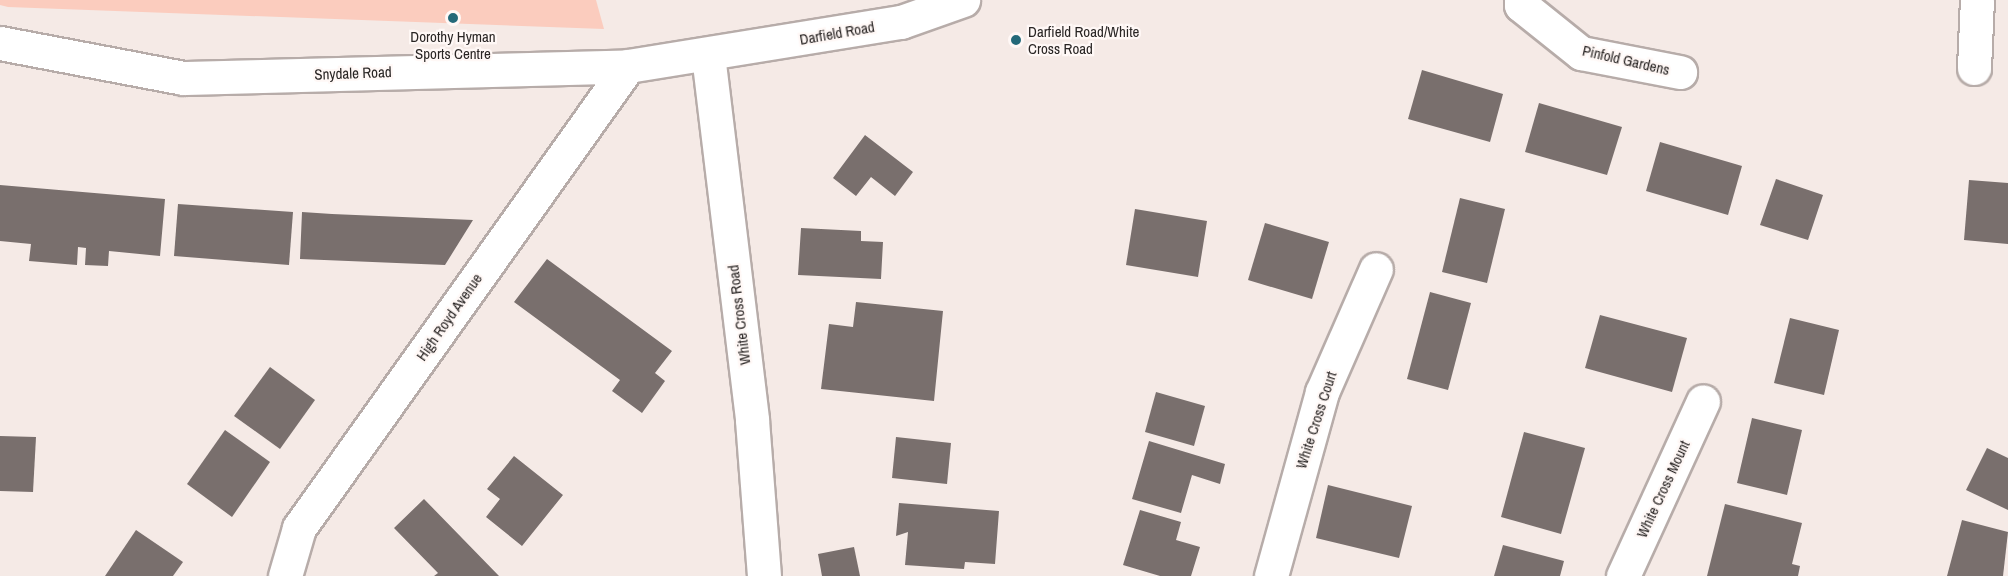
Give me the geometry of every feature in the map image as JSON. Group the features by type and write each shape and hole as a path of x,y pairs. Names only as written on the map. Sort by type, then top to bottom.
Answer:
{"street":[{"name":"Darfield Road","path":"708,55 901,22 963,0"},
{"name":"Pinfold Gardens","path":"1521,0 1521,5 1581,52 1680,72"},
{"path":"1974,68 1977,0"},
{"name":"Snydale Road","path":"0,43 183,78 628,66 708,55"},
{"name":"White Cross Road","path":"708,55 752,420 764,576"},
{"name":"High Royd Avenue","path":"285,576 299,528 628,66"},
{"name":"White Cross Court","path":"1271,576 1322,392 1376,269"},
{"name":"White Cross Mount","path":"1623,576 1703,401"}],"shaded area":[{"name":"Dorothy Hyman Sports Centre","path":"0,0 596,0 604,29 8,7 0,5"}],"building":[{"path":"1422,70 1503,94 1490,142 1408,119"},
{"path":"1539,103 1622,127 1607,175 1525,152"},
{"path":"865,135 913,172 895,196 871,177 856,196 833,178"},
{"path":"1660,142 1742,166 1728,215 1646,191"},
{"path":"1776,179 1823,195 1808,240 1760,225"},
{"path":"1969,180 2008,183 2008,244 1964,240"},
{"path":"0,185 165,199 160,256 109,251 108,266 85,265 86,248 78,247 77,265 29,261 31,244 0,241"},
{"path":"1460,198 1505,209 1487,283 1442,272"},
{"path":"178,204 293,212 289,265 174,256"},
{"path":"1135,209 1207,221 1198,277 1126,265"},
{"path":"302,212 473,220 445,265 300,259"},
{"path":"1265,223 1329,242 1312,299 1248,280"},
{"path":"801,228 861,231 861,241 883,242 881,279 798,275"},
{"path":"547,259 672,351 655,373 665,381 642,413 612,391 620,380 514,302"},
{"path":"1430,292 1471,303 1448,390 1407,379"},
{"path":"856,302 943,311 934,401 821,389 829,324 853,327"},
{"path":"1600,315 1687,338 1672,392 1585,368"},
{"path":"1790,318 1839,330 1824,395 1774,383"},
{"path":"270,367 315,400 280,449 234,416"},
{"path":"1156,392 1205,406 1194,446 1145,432"},
{"path":"1752,418 1802,430 1787,495 1737,483"},
{"path":"225,430 270,462 232,517 187,484"},
{"path":"1524,432 1585,448 1561,534 1501,517"},
{"path":"0,436 36,437 33,492 0,491"},
{"path":"896,437 951,443 947,484 892,478"},
{"path":"1149,441 1225,464 1220,484 1192,475 1181,513 1132,499"},
{"path":"1987,448 2008,458 2008,510 1966,490"},
{"path":"514,456 563,495 522,546 486,517 500,499 487,489"},
{"path":"1328,485 1412,506 1399,558 1316,538"},
{"path":"424,499 499,576 434,576 438,573 394,528"},
{"path":"899,503 999,511 995,564 965,562 964,569 905,565 908,532 896,536"},
{"path":"1725,504 1802,523 1792,564 1800,566 1798,576 1707,576"},
{"path":"1140,510 1181,522 1176,540 1200,547 1191,576 1160,576 1123,565"},
{"path":"1962,520 2008,532 2003,576 1947,576"},
{"path":"136,530 183,562 173,576 105,576"},
{"path":"1503,545 1564,561 1560,576 1494,576"},
{"path":"854,547 860,576 822,576 818,554"}],"place":[{"name":"Dorothy Hyman Sports Centre","path":"453,18"},
{"name":"Darfield Road/White Cross Road","path":"1016,40"}]}
